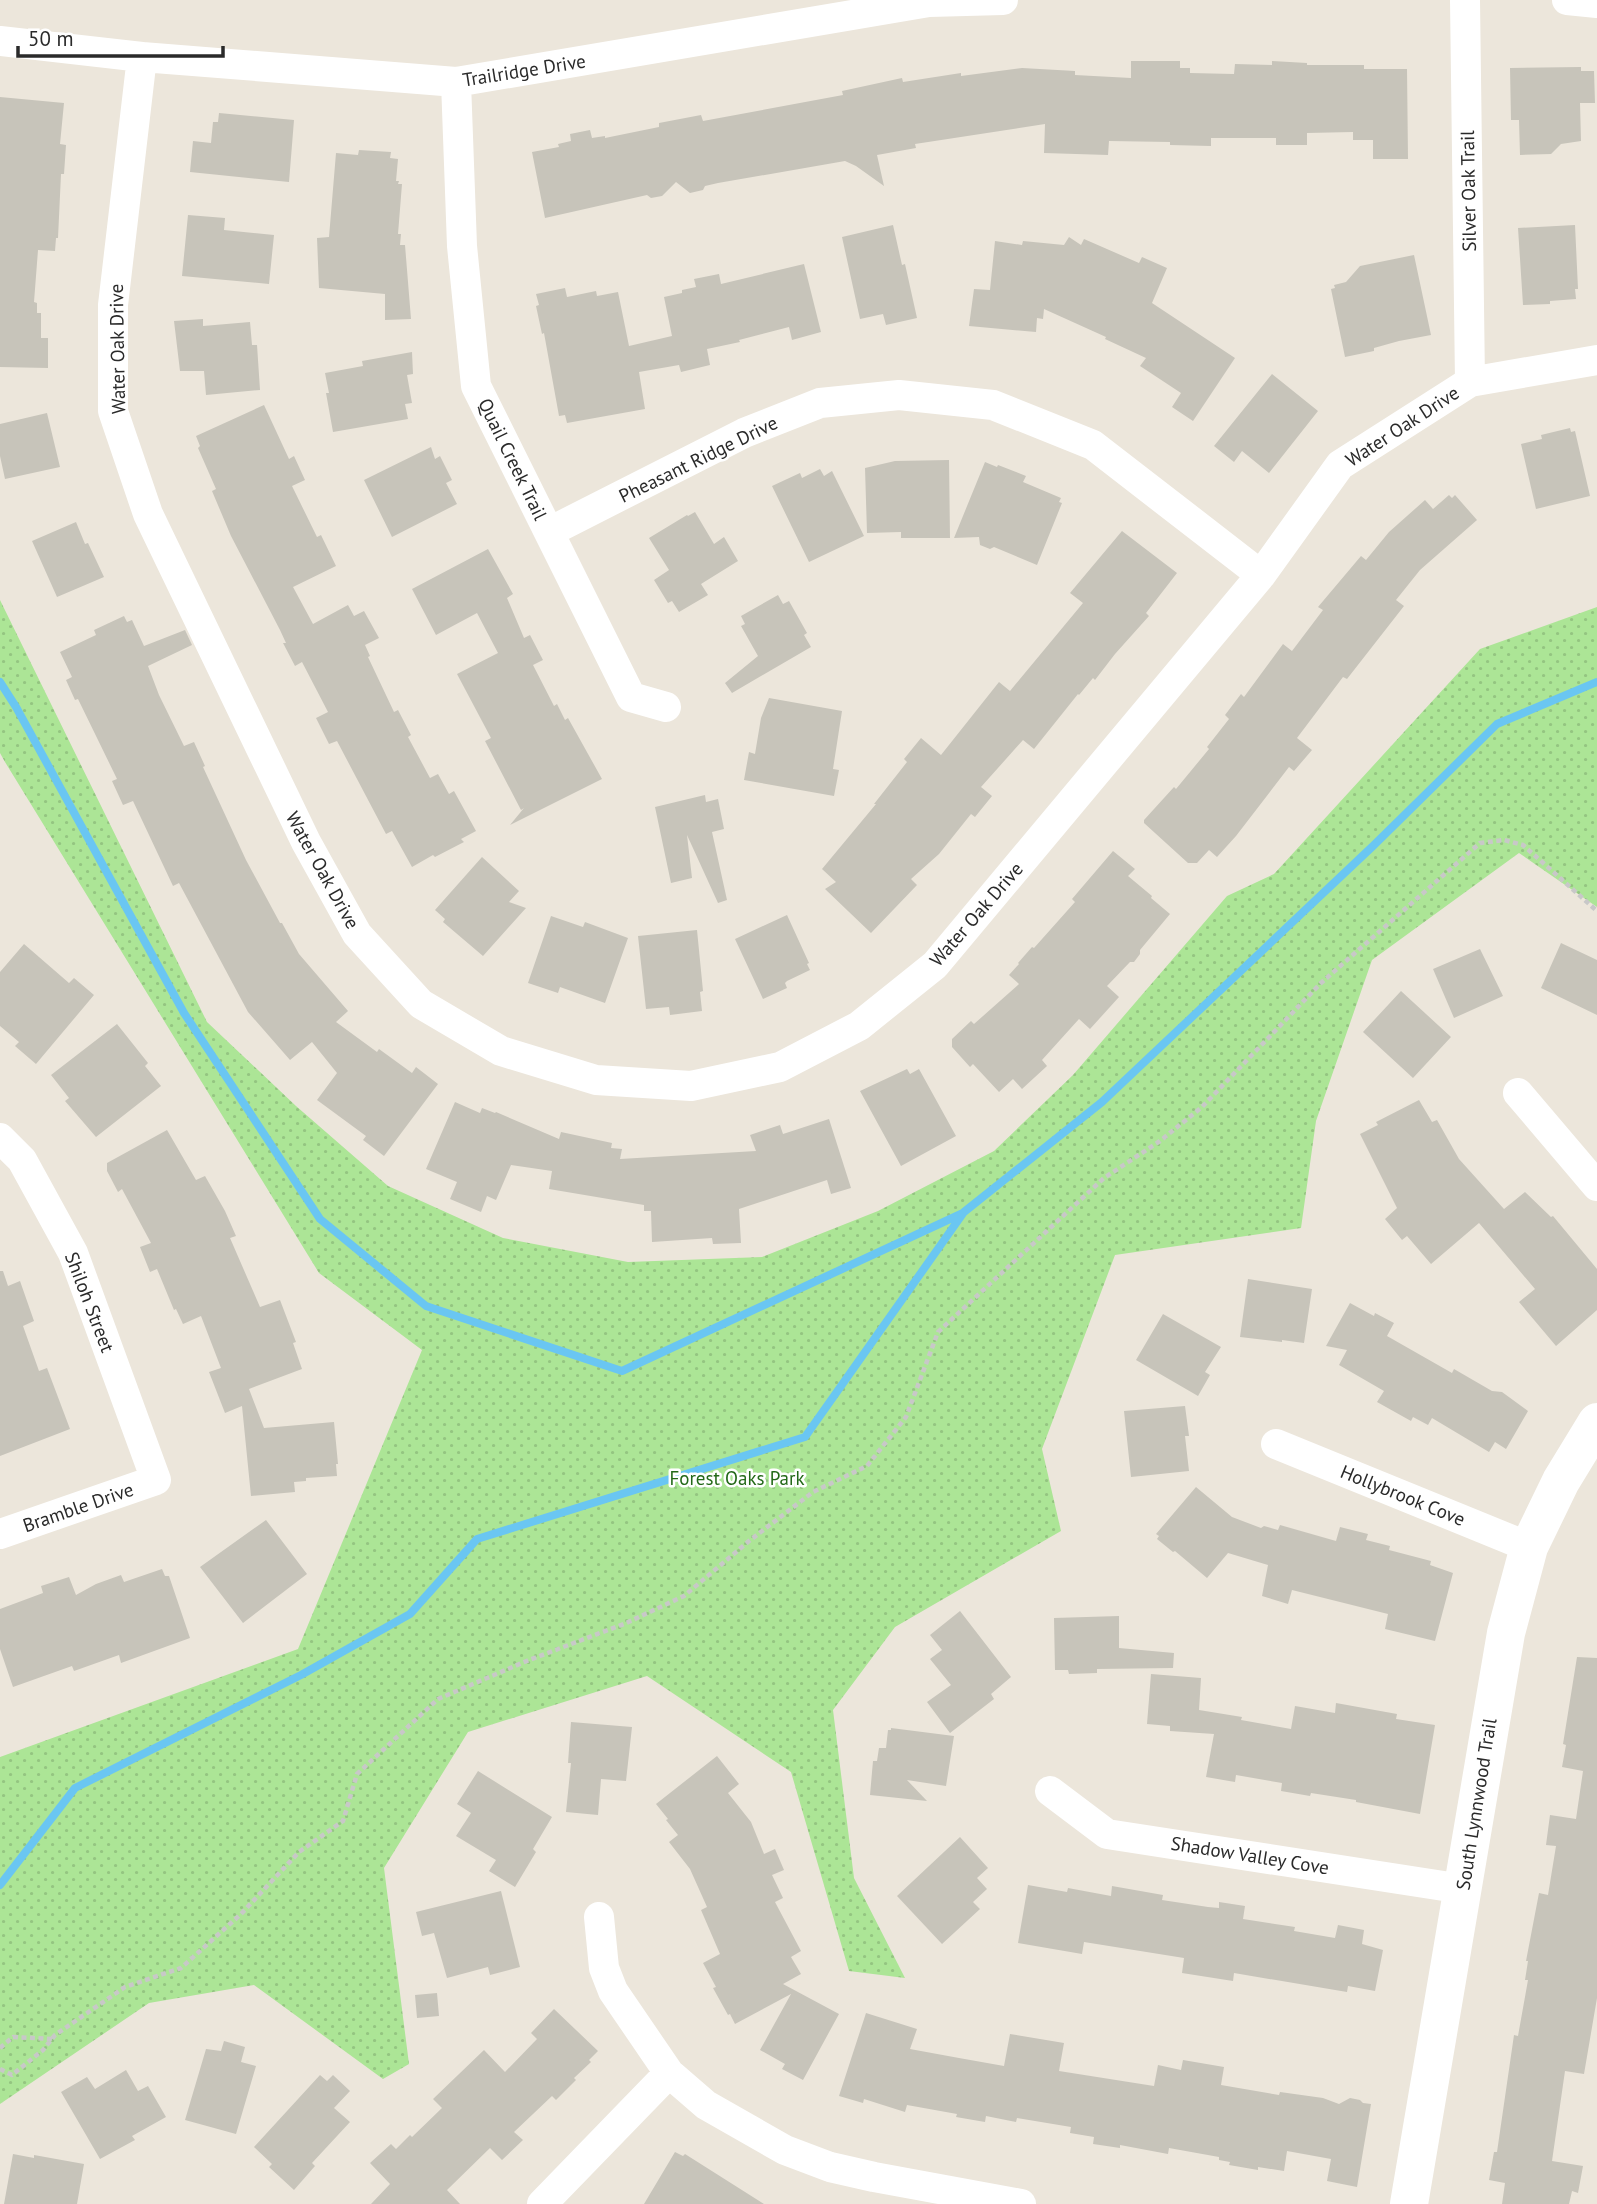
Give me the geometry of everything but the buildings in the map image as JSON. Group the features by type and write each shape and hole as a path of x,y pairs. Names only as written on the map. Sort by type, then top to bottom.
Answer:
{"street":[{"name":"Trailridge Drive","path":"0,41 142,57 456,82 929,2 1003,0"},
{"name":"Silver Oak Trail","path":"1465,0 1471,382"},
{"path":"1567,0 1597,3"},
{"name":"Water Oak Drive","path":"142,57 113,305 113,411 148,514 306,842 357,934 421,1004 501,1051 596,1080 691,1086 780,1067 859,1026 935,965 1261,575 1340,465 1471,382 1597,360"},
{"name":"Quail Creek Trail","path":"456,82 462,246 477,386 631,697 666,707"},
{"name":"Pheasant Ridge Drive","path":"549,532 744,433 820,403 899,395 993,405 1093,445 1261,575"},
{"path":"1518,1093 1597,1186"},
{"name":"Shiloh Street","path":"0,1138 22,1160 73,1253 156,1480"},
{"name":"South Lynnwood Trail","path":"1409,2204 1506,1633 1529,1547 1561,1481 1597,1422"},
{"name":"Hollybrook Cove","path":"1276,1444 1529,1547"},
{"name":"Bramble Drive","path":"0,1534 156,1480"},
{"name":"Shadow Valley Cove","path":"1050,1791 1107,1834 1463,1889"},
{"path":"599,1917 604,1968 613,1991 669,2073 706,2105 785,2150 819,2163 874,2177 1019,2204"},
{"path":"542,2204 669,2073"}],"path":[{"path":"0,2069 12,2075 53,2039 125,1987 181,1968 241,1914 299,1852 343,1821 357,1774 438,1699 684,1597 749,1541 813,1492 867,1466 905,1417 939,1332 1104,1178 1160,1141 1202,1107 1321,983 1480,843 1504,840 1523,845 1597,911"},
{"path":"0,2048 13,2037 53,2039"}],"green space":[{"name":"Forest Oaks Park","path":"0,600 207,1022 296,1106 388,1186 503,1238 628,1262 762,1257 878,1211 994,1151 1073,1075 1227,896 1274,874 1480,649 1597,607 1597,907 1519,853 1372,960 1316,1121 1301,1228 1115,1255 1042,1449 1061,1531 895,1627 833,1710 854,1878 905,1978 849,1971 791,1772 647,1676 468,1732 384,1868 409,2064 383,2079 254,1985 149,2003 0,2104 0,1757 298,1649 422,1350 319,1273 5,762 0,753"}],"waterway":[{"path":"0,682 184,1013 320,1219 426,1306 622,1371 963,1213"},
{"path":"0,1885 75,1788 301,1675 410,1614 477,1539 805,1437 964,1212 1102,1102 1373,846 1497,724 1597,682"}]}
